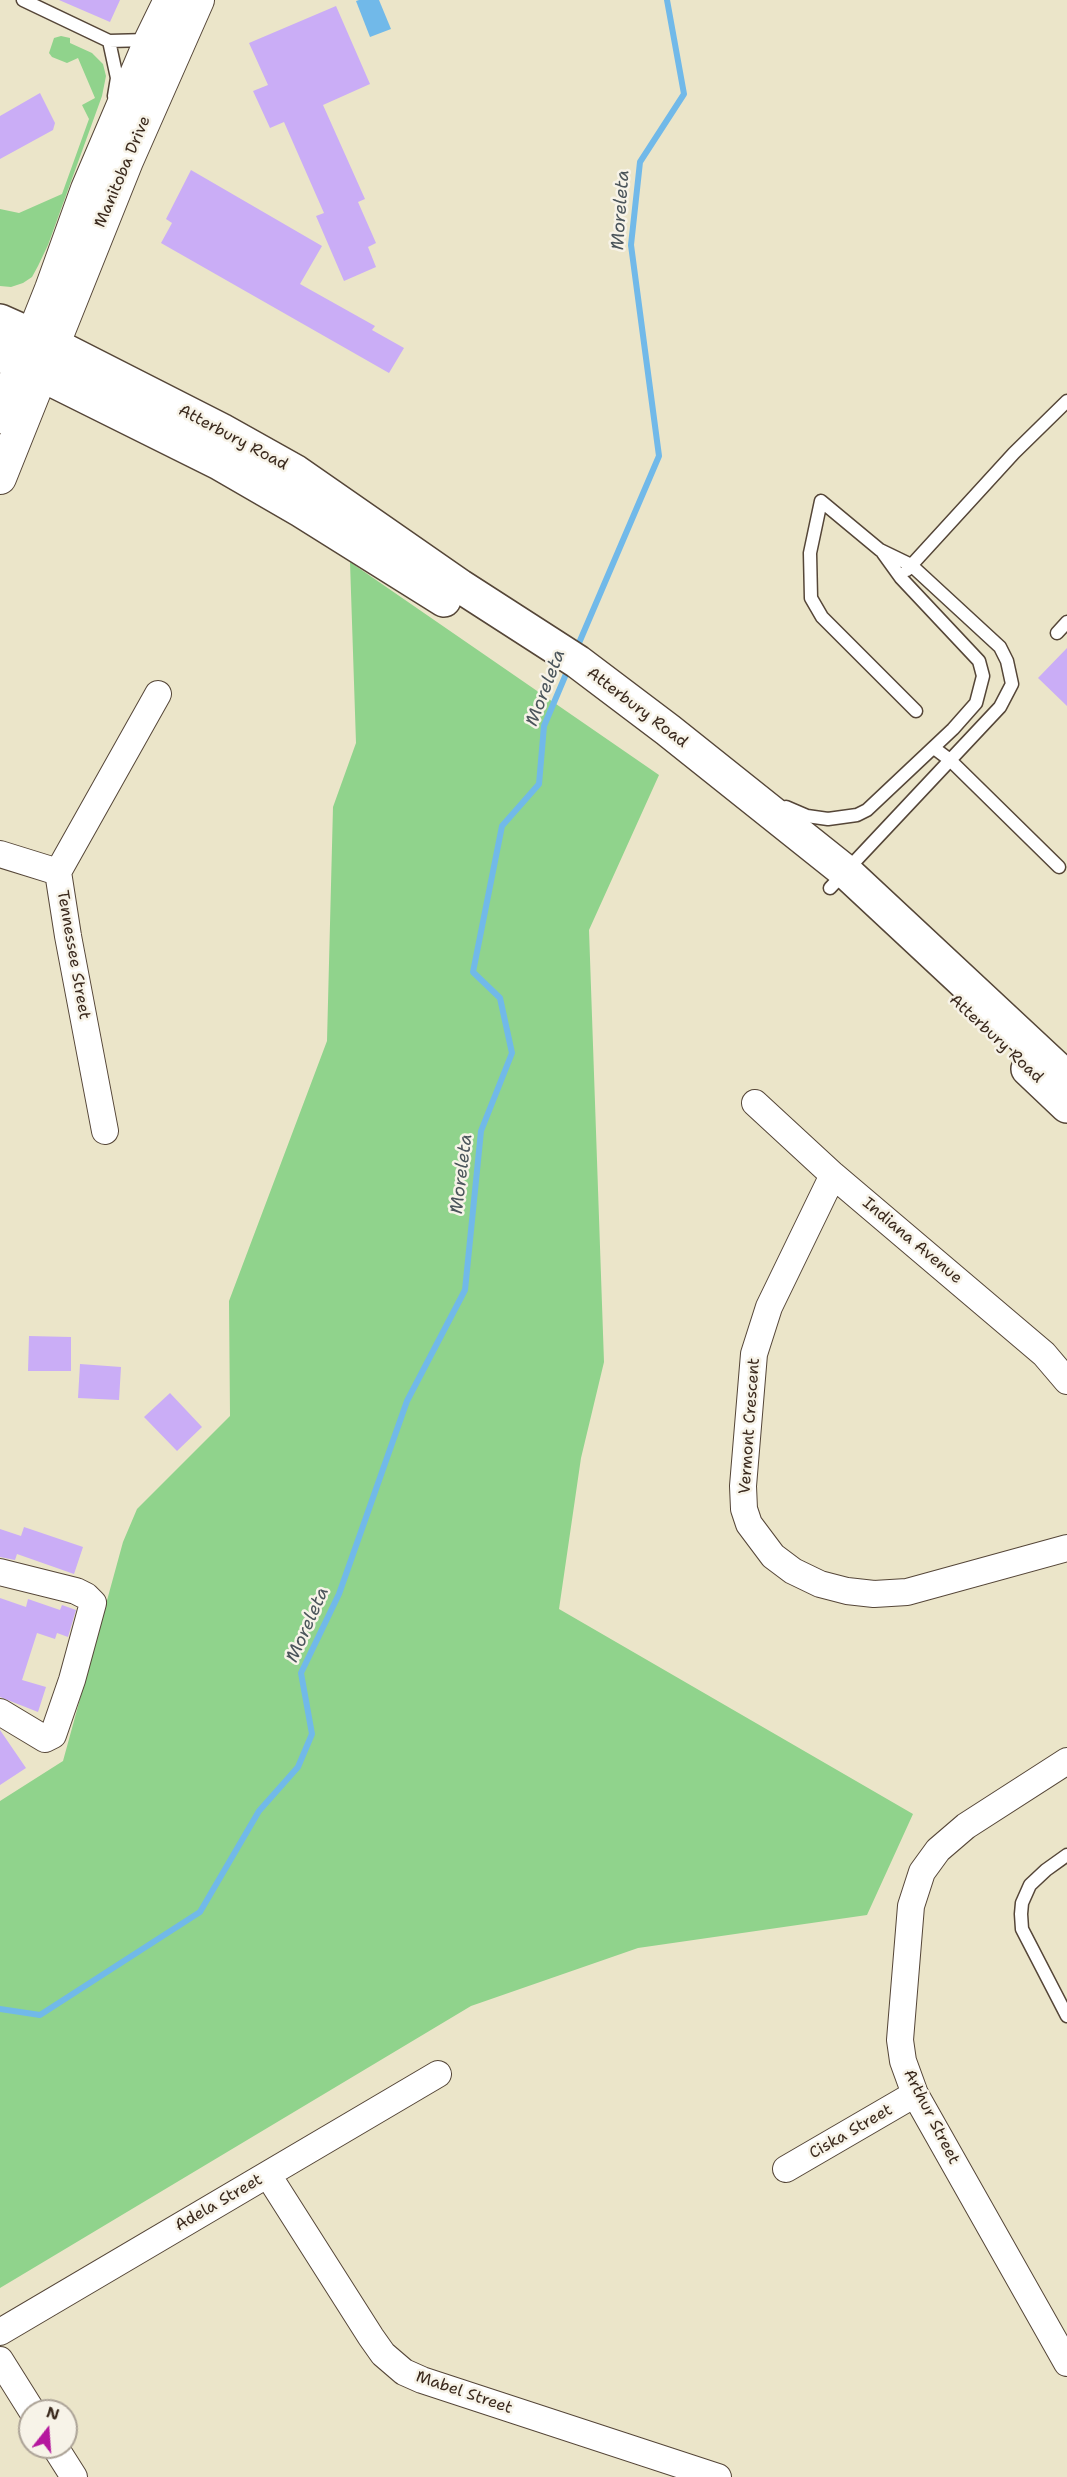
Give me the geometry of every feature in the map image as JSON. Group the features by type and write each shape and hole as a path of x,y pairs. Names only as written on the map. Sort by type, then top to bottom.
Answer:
{"main road":[{"name":"Atterbury Road","path":"0,321 30,355 219,462 383,561 508,629 560,674 623,709 745,797 1067,1077"},
{"name":"Atterbury Road","path":"623,709 838,880 893,943 1067,1106"}],"street":[{"name":"Manitoba Drive","path":"30,355 106,143 170,0"},
{"name":"Manitoba Drive","path":"30,355 128,161 198,0"},
{"path":"0,417 30,355"},
{"path":"0,478 30,355"},
{"name":"Tennessee Street","path":"105,1131 58,872 158,694"},
{"path":"0,854 58,872"},
{"name":"Indiana Avenue","path":"755,1103 833,1176 1044,1354 1067,1381"},
{"name":"Vermont Crescent","path":"833,1176 769,1307 754,1354 743,1486 744,1509 749,1524 773,1556 793,1571 820,1584 847,1591 874,1594 907,1592 1067,1548"},
{"path":"0,1572 76,1591 93,1603 72,1680 53,1735 45,1739 0,1712"},
{"name":"Arthur Street","path":"1067,1761 988,1809 938,1850 922,1872 917,1884 908,1936 900,2040 903,2061 915,2094 1067,2363"},
{"name":"Adela Street","path":"0,2332 438,2074"},
{"name":"Ciska Street","path":"786,2169 915,2094"},
{"name":"Mabel Street","path":"268,2175 371,2337 383,2354 404,2372 422,2380 718,2477"},
{"path":"0,2360 24,2399"},
{"path":"63,2459 74,2477"}],"lane":[{"path":"23,0 109,41 151,39"},
{"path":"106,143 117,78 109,41"},
{"path":"901,578 1014,453 1067,401"},
{"path":"745,797 760,793 795,812 816,818 828,819 857,815 877,802 966,716 976,703 981,689 979,660 901,578 880,550 821,501 810,553 811,598 822,617 916,711"},
{"path":"838,880 1005,699 1012,684 1011,673 1000,647 911,565 880,550"},
{"path":"1057,633 1067,622"},
{"path":"934,748 950,760 1059,867"},
{"path":"1067,1856 1046,1870 1030,1885 1022,1903 1021,1914 1022,1929 1067,2016"}],"green space":[{"path":"61,36 70,38 70,43 92,53 103,64 106,76 102,96 48,245 38,266 32,277 23,283 11,287 0,286 0,209 19,213 62,194 89,119 82,105 95,98 78,58 67,63 52,57 49,53 54,38"},
{"path":"350,562 659,775 589,930 604,1362 581,1458 559,1609 913,1814 867,1915 638,1948 471,2006 0,2288 0,1801 63,1761 123,1542 137,1509 230,1416 229,1301 327,1041 333,807 356,743"}],"water":[{"path":"379,0 391,29 370,37 356,1"}],"building":[{"path":"59,0 120,0 110,22"},
{"path":"336,6 370,84 323,105 365,199 358,202 376,243 368,247 376,267 344,281 316,216 324,213 284,122 270,128 253,91 268,85 249,43"},
{"path":"40,93 55,123 53,130 0,159 0,116"},
{"path":"191,170 322,246 300,284 375,326 372,330 404,348 389,373 161,243 172,223 166,219"},
{"path":"1067,648 1067,706 1038,678"},
{"path":"29,1336 71,1337 71,1371 28,1371"},
{"path":"80,1364 121,1367 119,1400 78,1398"},
{"path":"170,1393 202,1427 177,1451 144,1417"},
{"path":"24,1527 83,1547 74,1574 17,1554 15,1560 0,1557 0,1529 21,1536"},
{"path":"0,1598 26,1607 28,1599 60,1610 62,1605 76,1610 68,1637 57,1633 55,1639 37,1633 22,1680 46,1687 38,1712 0,1697"},
{"path":"0,1730 26,1768 0,1785"}],"waterway":[{"name":"Moreleta","path":"576,650 659,456 631,245 640,162 684,94 667,0"},
{"name":"Moreleta","path":"0,2009 40,2015 200,1912 259,1811 298,1767 312,1734 301,1673 339,1594 407,1401 465,1290 481,1131 512,1053 500,998 473,972 502,826 539,784 544,726 569,667"}]}
